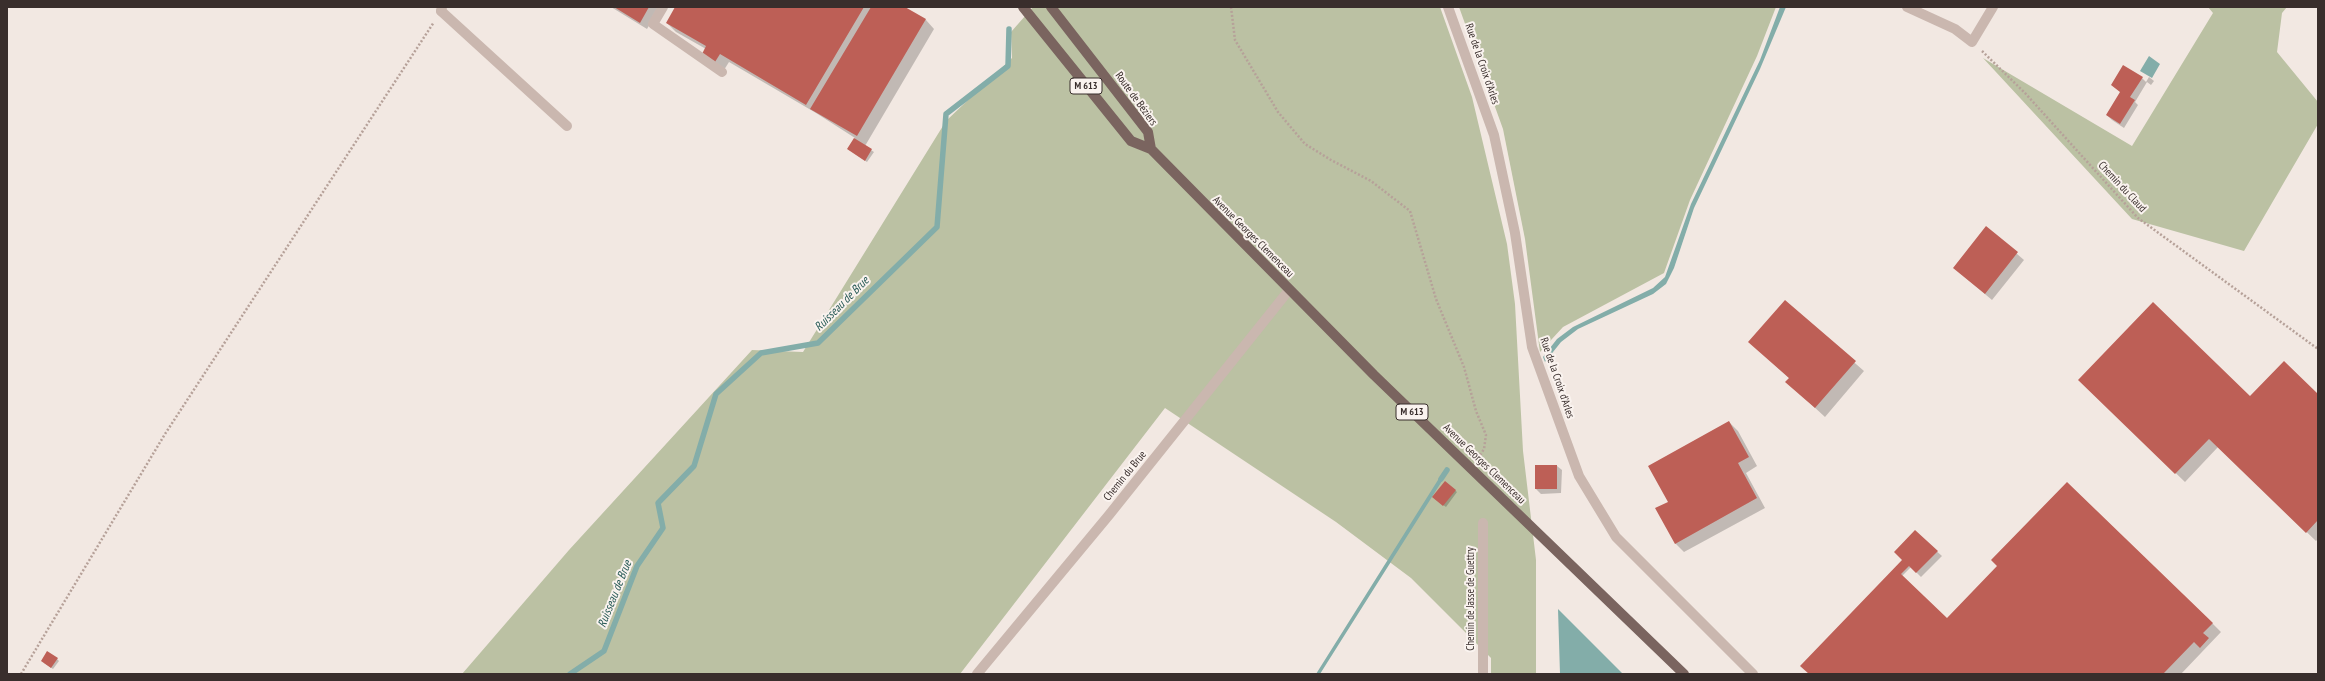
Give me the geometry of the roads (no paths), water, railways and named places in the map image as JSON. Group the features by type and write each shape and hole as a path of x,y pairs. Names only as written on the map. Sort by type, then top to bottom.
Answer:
{"main road":[{"name":"M 613","path":"1023,7 1131,140 1150,149"},
{"name":"Route de Béziers","path":"1051,7 1148,132 1150,149"},
{"name":"Avenue Georges Clemenceau","path":"1150,149 1289,290 1682,672"}],"street":[{"path":"663,7 653,24 722,72"},
{"name":"Rue de la Croix d'Arles","path":"1448,7 1494,135 1515,233 1532,347 1579,476 1616,537 1753,674"},
{"path":"1907,7 1955,29 1972,42 1993,7"},
{"path":"442,9 567,126"},
{"name":"Chemin du Brue","path":"977,674 1109,515 1289,290"},
{"name":"Chemin de Jasse de Guettry","path":"1483,523 1483,674"}],"water":[{"path":"1780,7 1786,7 1760,69 1694,208 1674,268 1666,284 1653,294 1578,329 1561,342 1545,362 1543,357 1557,339 1573,327 1653,288 1665,277 1691,204 1760,60"},
{"path":"2149,56 2160,64 2152,78 2140,71"},
{"path":"1443,472 1445,474 1442,481 1320,674 1316,674"},
{"path":"1558,609 1623,674 1560,674"}],"waterway":[{"name":"Ruisseau de Brue","path":"570,674 604,651 637,566 663,528 658,503 694,466 716,394 761,353 818,343 937,227 946,114 1008,66 1009,29"},
{"path":"1441,479 1447,470"}]}
